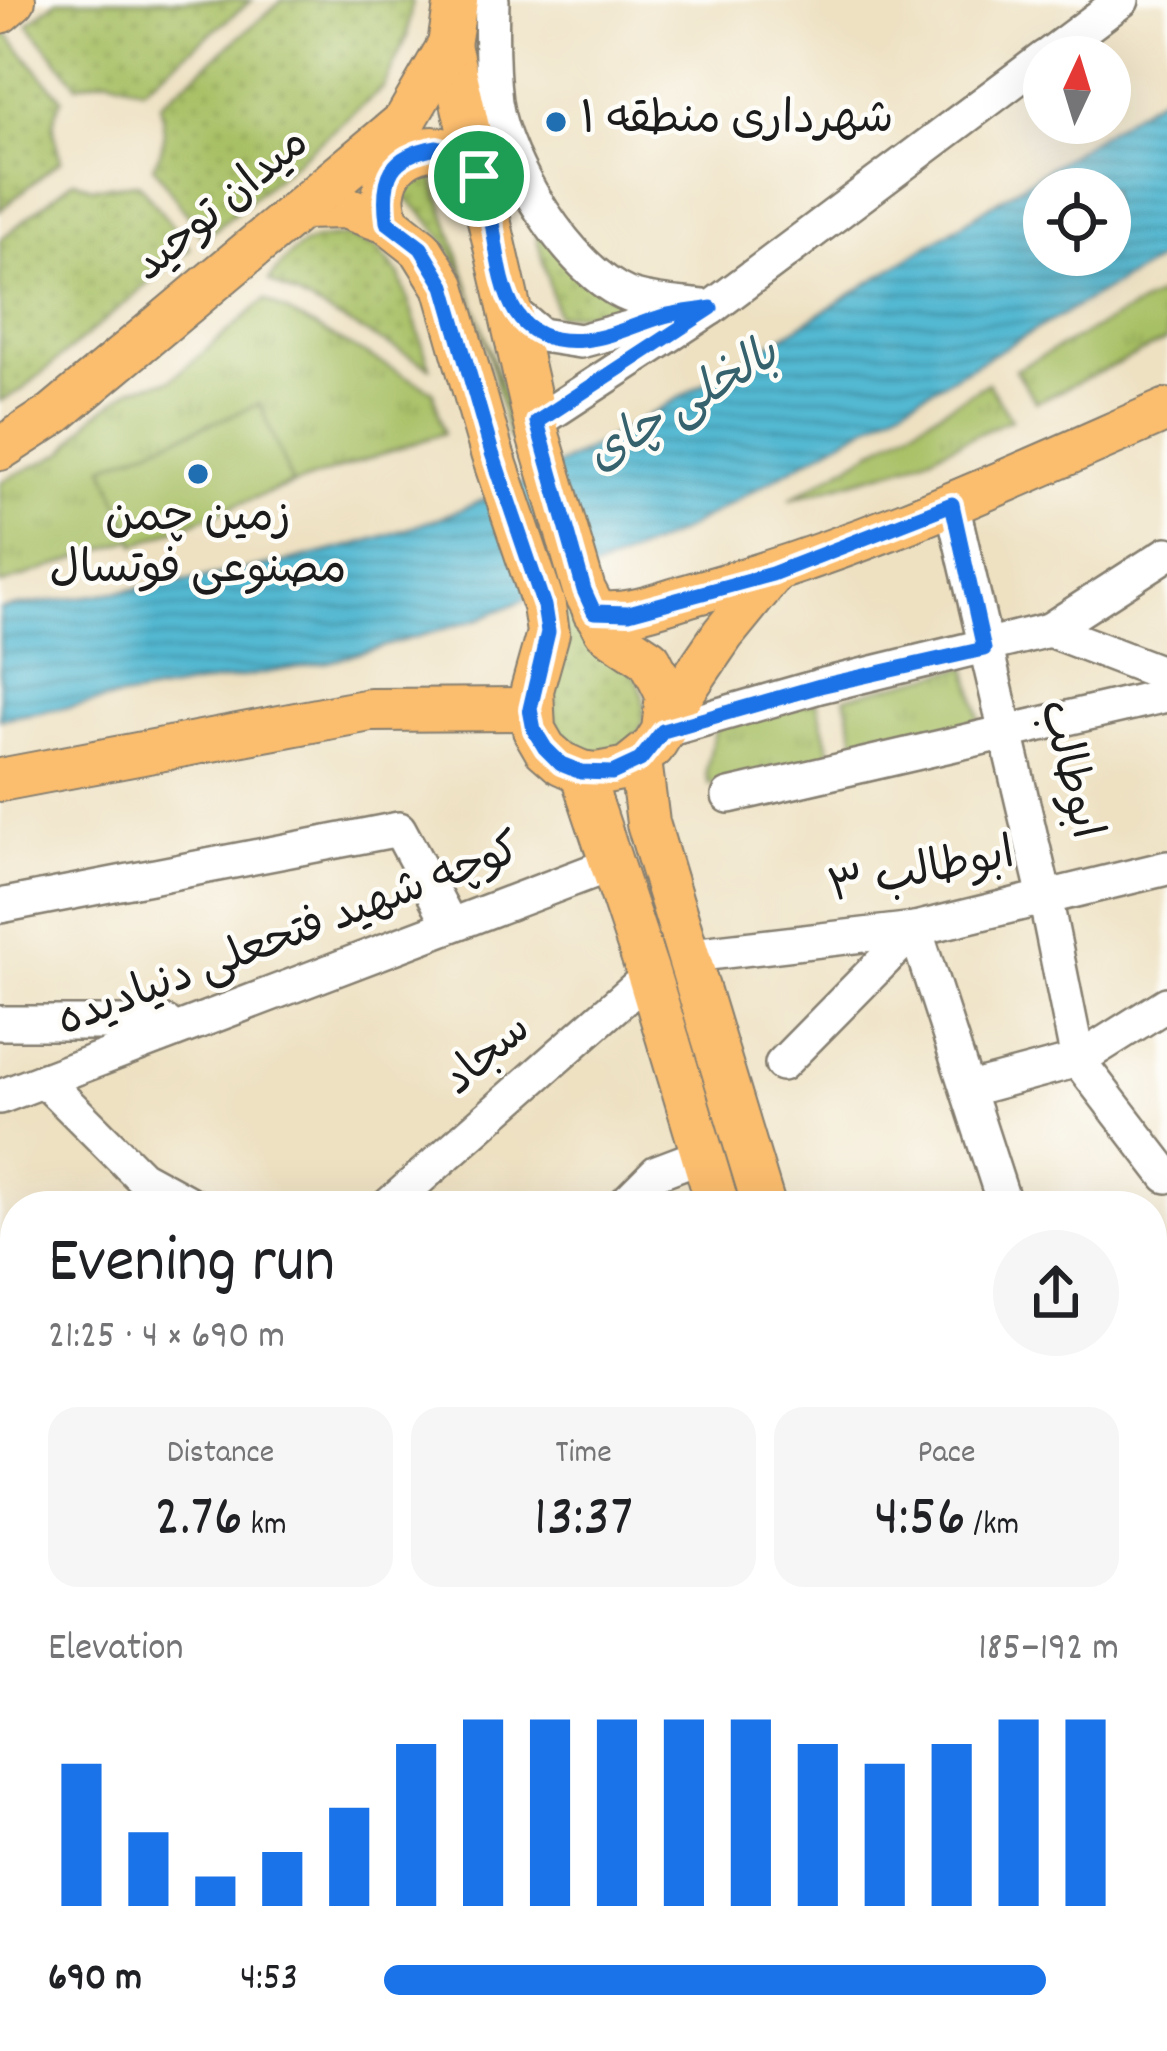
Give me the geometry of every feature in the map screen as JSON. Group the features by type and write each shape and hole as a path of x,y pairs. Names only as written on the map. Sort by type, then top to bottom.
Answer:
{"main road":[{"path":"0,12 14,0"},
{"name":"میدان توحید","path":"0,449 55,414 405,122 449,45 455,0"},
{"path":"449,45 538,430 589,601 605,630 636,648 661,676 667,694 656,737 648,823 760,1191"},
{"path":"387,222 383,194 391,169 411,152 437,147 462,156 479,176"},
{"path":"302,208 344,207 387,222 421,248 444,286 492,453 544,606 548,632 530,709 534,730 561,764 581,772 612,773 656,737 723,634 772,574"},
{"path":"589,601 629,613 772,574 952,504 1167,410"},
{"path":"0,780 370,710 530,709"},
{"path":"581,772 713,1191"}],"street":[{"path":"492,0 491,46 500,124 505,143 547,220 577,257 628,295 711,308"},
{"path":"1074,36 1122,0"},
{"path":"538,430 711,308 1023,74"},
{"path":"510,310 542,335 580,341 711,308"},
{"name":"ابوطالب","path":"952,504 1045,897 1078,1060 1167,1176"},
{"path":"656,737 820,686 1049,630 1167,554"},
{"path":"1049,630 1167,675"},
{"path":"729,796 1167,695"},
{"path":"0,906 399,830 450,924"},
{"name":"کوچه شهید فتحعلی دنیادیده","path":"0,1097 612,864"},
{"name":"ابوطالب ۳","path":"691,956 915,928 1167,868"},
{"path":"782,1064 915,928 1001,1191"},
{"name":"سجاد","path":"405,1191 649,976"},
{"path":"970,1089 1078,1060 1167,1004"},
{"path":"0,1023 188,1022"},
{"path":"44,1080 141,1177 167,1191"},
{"path":"638,1191 657,1172 702,1155"}],"green space":[{"path":"57,0 252,0 142,89 109,78 77,85 28,24"},
{"path":"283,0 412,0 407,36 383,88 204,239 153,166 164,137 160,104"},
{"path":"6,33 62,99 54,129 61,160 0,210 0,39"},
{"path":"430,167 474,303 446,244 401,195 406,171"},
{"path":"74,180 93,188 138,183 190,248 22,390 0,401 0,240"},
{"path":"534,226 628,309 557,315"},
{"path":"348,237 376,247 400,276 430,367 269,281 301,246"},
{"path":"1161,294 1167,305 1167,340 1036,402 1015,370"},
{"path":"265,300 433,391 444,433 0,585 0,482 64,452 93,417 133,388 171,380"},
{"path":"477,312 517,435 509,439"},
{"path":"988,383 1011,419 909,465 790,499"},
{"name":"زمین چمن مصنوعی فوتسال","path":"260,404 292,483 136,545 104,466"},
{"path":"572,592 637,678 644,704 641,725 617,751 583,751 568,742 554,715 565,645 558,596"},
{"path":"967,667 980,721 858,750 845,697"},
{"path":"817,701 831,756 709,785 706,771 716,727"}],"water":[{"path":"1167,92 1167,255 1131,275 1131,168 1049,168 1086,144 1131,144 1131,115"},
{"name":"بالخلی چای","path":"1023,185 1023,276 1130,276 677,534 479,619 328,662 0,719 0,609 275,564 383,537 476,504 589,449 898,265"}],"place":[{"name":"شهرداری منطقه ۱","path":"556,122"},
{"name":"زمین چمن مصنوعی فوتسال","path":"198,474"}],"route":[{"path":"437,147 462,156 479,176 510,310 542,335 580,341 711,308 537,422 594,612 629,613 772,574 952,504 984,649 820,686 663,731 640,760 612,773 581,772 561,764 534,730 530,709 548,632 544,606 492,453 444,286 421,248 387,222 383,194 391,169 411,152 437,147"}]}
